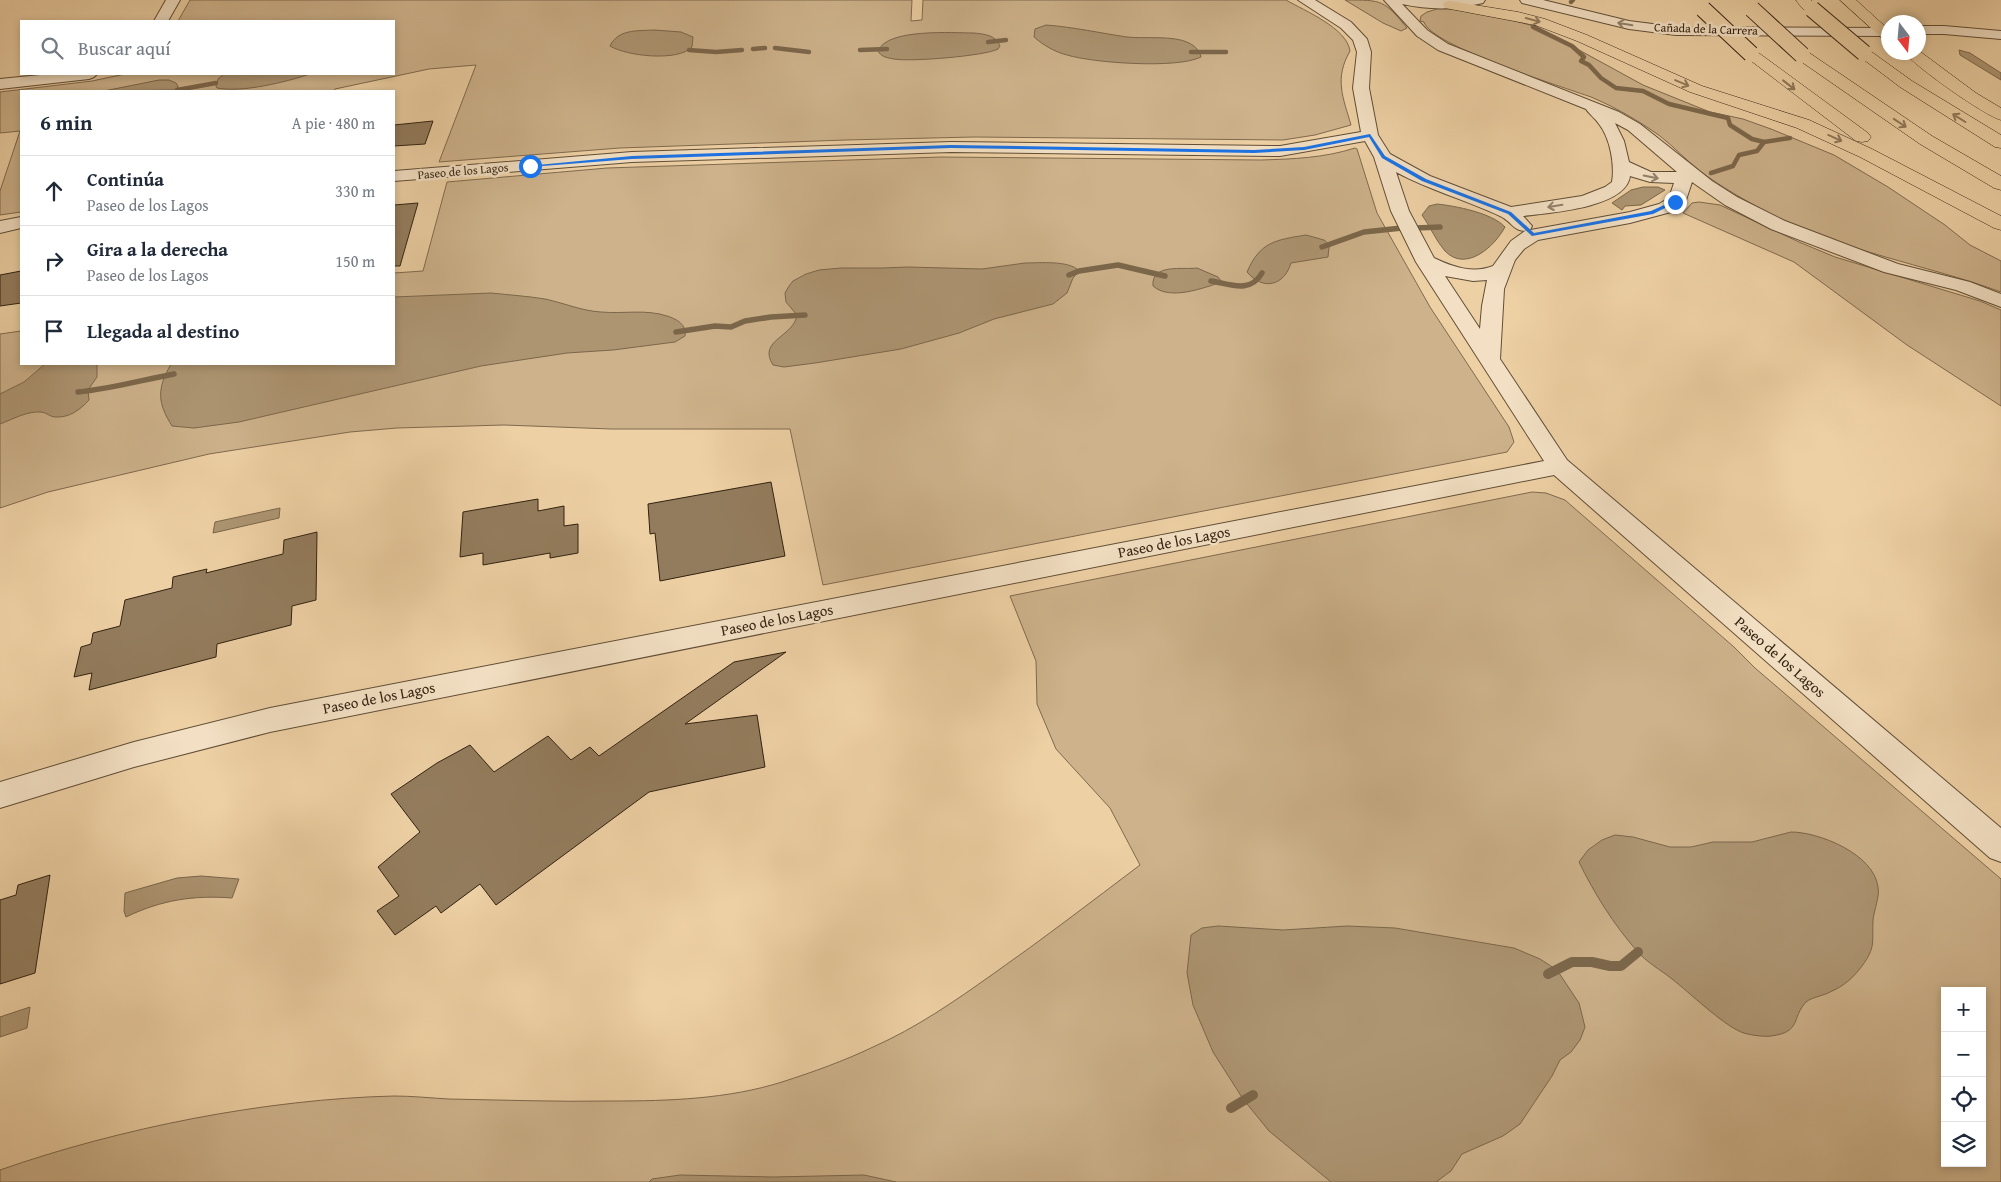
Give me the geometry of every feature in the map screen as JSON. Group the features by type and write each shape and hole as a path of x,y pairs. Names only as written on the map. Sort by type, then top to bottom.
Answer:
{"highway":[{"path":"1847,0 1881,28"},
{"path":"1700,4 1751,54 1798,91 1864,138 2001,218"},
{"path":"1748,4 1802,55 1926,140 2001,184"},
{"path":"1808,4 1864,53 1906,84 2001,143"},
{"path":"1443,5 1518,16 1540,22 1582,38 1696,88 1803,124 1866,153 2001,224"},
{"path":"1922,60 1970,96 2001,115"}],"street":[{"path":"162,20 174,0"},
{"name":"Paseo de los Lagos","path":"1305,0 1346,25 1360,39 1364,52 1361,88 1370,135 1383,157 1400,211 1426,262 1559,466 2001,848"},
{"path":"1391,0 1422,33 1443,47 1587,102 1613,115 1646,137 1683,180 1712,196 1731,201 1778,225 1840,250 1891,268 1963,286 2001,301"},
{"path":"1404,0 1443,5"},
{"path":"1415,24 1414,17 1420,12 1443,5 1478,0"},
{"name":"Cañada de la Carrera","path":"1527,0 1604,20 1676,31 1881,33"},
{"path":"1926,30 2001,35"},
{"path":"0,84 80,75"},
{"path":"1510,213 1608,195 1618,186 1621,181 1620,164 1614,136 1607,122 1587,102"},
{"path":"1614,136 1627,134 1646,137"},
{"name":"Paseo de los Lagos","path":"395,176 632,157 951,147 1272,151 1304,148 1370,135"},
{"path":"1383,157 1424,180 1510,213 1532,235"},
{"path":"1620,164 1643,176 1664,180 1683,180"},
{"path":"1490,359 1491,306 1496,283 1510,252 1519,242 1532,235 1653,212 1675,202 1683,180"},
{"path":"1400,211 1406,203 1418,197 1436,193 1468,198"},
{"path":"0,226 20,223"},
{"path":"1426,262 1444,271 1474,276 1493,273 1502,268"},
{"name":"Paseo de los Lagos","path":"0,795 75,771 164,746 270,720 1559,466"}],"shaded area":[{"path":"190,0 912,0 911,21 922,20 923,0 1286,0 1324,21 1341,35 1347,43 1350,51 1342,70 1341,79 1343,97 1351,125 1315,135 1283,140 974,137 846,140 620,148 439,162 476,65 429,69 334,90 20,90 20,131 0,133 0,92 92,81 120,75 395,75 395,20 179,20"},
{"path":"1345,0 1367,0 1382,4 1393,12 1407,28 1401,31 1383,23"},
{"path":"1437,9 1454,9 1497,16 1537,27 1643,85 1710,112 1743,119 1771,129 1834,155 1888,187 1945,225 1970,245 2001,261 2001,292 1824,237 1768,213 1708,177 1660,136 1618,110 1591,97 1473,54 1432,32 1424,22 1420,21 1421,16"},
{"path":"1046,25 1127,37 1176,39 1189,43 1198,51 1201,57 1189,61 1155,64 1135,64 1080,58 1054,50 1034,37 1035,29"},
{"path":"654,30 681,32 693,37 692,47 676,55 652,56 618,50 610,46 613,40 623,34"},
{"path":"921,33 974,33 993,37 1000,46 998,49 979,54 915,60 889,58 883,56 878,51 884,44 894,38 907,35"},
{"path":"1959,50 1970,53 2001,73 2001,80 1960,55"},
{"path":"223,75 306,75 277,83 239,89 217,88 218,79"},
{"path":"159,80 169,80 178,86 177,90 109,90"},
{"path":"20,131 20,212 0,215 0,191"},
{"path":"1357,149 1377,213 1430,307 1509,427 1514,442 1507,452 823,585 790,429 611,429 504,425 397,428 350,432 209,454 48,492 0,508 0,334 20,331 20,365 395,365 395,273 423,271 447,182 607,168 941,157 1273,160 1320,156"},
{"path":"1643,187 1658,187 1665,190 1641,205 1625,206 1622,210 1612,203 1631,190"},
{"path":"1692,203 1720,205 1835,257 1980,301 2001,310 2001,406 1907,345 1794,262 1683,213"},
{"path":"1437,204 1463,208 1483,214 1505,227 1494,242 1479,254 1471,258 1453,257 1442,247 1422,215 1429,206"},
{"path":"1306,235 1324,240 1331,246 1329,247 1328,257 1291,263 1283,277 1272,283 1260,282 1247,272 1257,254 1263,248 1277,241"},
{"path":"1025,263 1069,265 1079,271 1073,278 1067,293 1053,304 994,319 959,333 901,349 784,367 773,365 769,357 773,344 790,329 797,315 786,302 785,293 793,281 806,274 819,270 841,268 982,269"},
{"path":"1197,268 1218,277 1222,282 1196,290 1177,293 1168,293 1153,286 1157,274 1162,271"},
{"path":"491,293 545,299 594,311 659,314 671,317 681,323 685,336 675,342 613,350 567,353 481,366 239,422 194,428 172,426 167,417 161,402 161,388 170,365 395,365 395,297"},
{"path":"44,365 97,365 97,377 88,390 89,400 70,415 53,417 43,412 36,412 0,424 0,394 24,382"},
{"path":"1532,492 1546,493 1565,500 1734,647 1755,668 2001,879 2001,1182 0,1182 0,1170 94,1141 194,1118 295,1103 394,1096 531,1101 698,1098 762,1088 782,1082 840,1062 889,1040 920,1023 1012,961 1140,865 1110,808 1056,749 1037,704 1036,661 1010,596"},
{"path":"280,508 279,518 213,533 215,522"},
{"path":"1791,832 1816,836 1844,847 1856,855 1867,864 1874,875 1878,887 1878,895 1873,920 1871,949 1862,966 1852,978 1840,987 1806,1002 1801,1008 1792,1028 1781,1034 1771,1036 1748,1034 1733,1028 1645,959 1612,920 1579,862 1588,850 1602,840 1615,835 1633,837 1670,847 1691,847 1713,842 1752,842"},
{"path":"201,876 239,879 232,898 204,897 178,900 152,906 126,917 124,911 125,893 177,878"},
{"path":"1218,926 1283,930 1347,926 1395,928 1514,948 1540,959 1557,970 1579,1003 1585,1027 1580,1040 1571,1052 1560,1060 1552,1076 1520,1124 1503,1136 1462,1154 1451,1171 1436,1182 1331,1182 1269,1131 1243,1099 1213,1052 1193,1005 1187,973 1191,935 1202,928"},
{"path":"30,1007 27,1028 0,1037 0,1017"},
{"path":"680,1175 773,1177 864,1175 896,1182 649,1182 652,1179"}],"building":[{"path":"433,121 425,144 395,146 395,125"},
{"path":"418,203 400,266 395,266 395,205"},
{"path":"20,271 20,303 0,306 0,275"},
{"path":"771,482 785,556 660,581 655,533 650,534 648,504"},
{"path":"538,499 538,511 564,506 564,526 578,524 578,553 550,558 550,553 483,565 483,553 460,557 463,512"},
{"path":"317,532 316,600 292,606 291,625 217,644 216,657 89,690 92,673 74,677 81,647 91,644 93,633 120,626 125,600 172,588 173,577 207,569 206,573 283,554 284,540"},
{"path":"786,652 685,724 757,715 765,767 649,792 496,905 480,884 441,913 436,906 395,935 377,911 399,896 378,867 420,832 391,794 437,763 470,745 494,772 548,736 571,760 590,747 599,756 734,662"},
{"path":"50,875 35,973 0,984 0,900 16,895 18,885"}],"waterway":[{"path":"1535,25 1533,27 1572,46 1584,57 1581,61 1589,65 1601,78 1616,88 1643,91 1669,104 1728,118 1730,125 1752,139 1764,142"},
{"path":"988,42 1006,40"},
{"path":"753,49 765,48"},
{"path":"775,48 809,52"},
{"path":"860,50 887,49"},
{"path":"689,50 716,52 742,50"},
{"path":"1191,52 1226,52"},
{"path":"177,90 216,83"},
{"path":"1764,142 1790,138"},
{"path":"1711,173 1733,166 1739,155 1757,151 1764,142"},
{"path":"1416,228 1440,227"},
{"path":"1322,247 1364,232 1402,228"},
{"path":"1069,275 1079,271 1118,265 1165,276"},
{"path":"1211,281 1246,286 1252,284 1262,273"},
{"path":"676,332 715,326 731,327 745,321 771,317 805,315"},
{"path":"78,392 114,387 174,374"},
{"path":"1548,974 1572,962 1592,962 1610,966 1621,966 1638,952"},
{"path":"1231,1108 1253,1095"}],"route":[{"path":"530,166 632,157 951,147 1254,152 1304,148 1370,135 1383,157 1444,189 1510,213 1532,235 1653,212 1675,202"}]}
